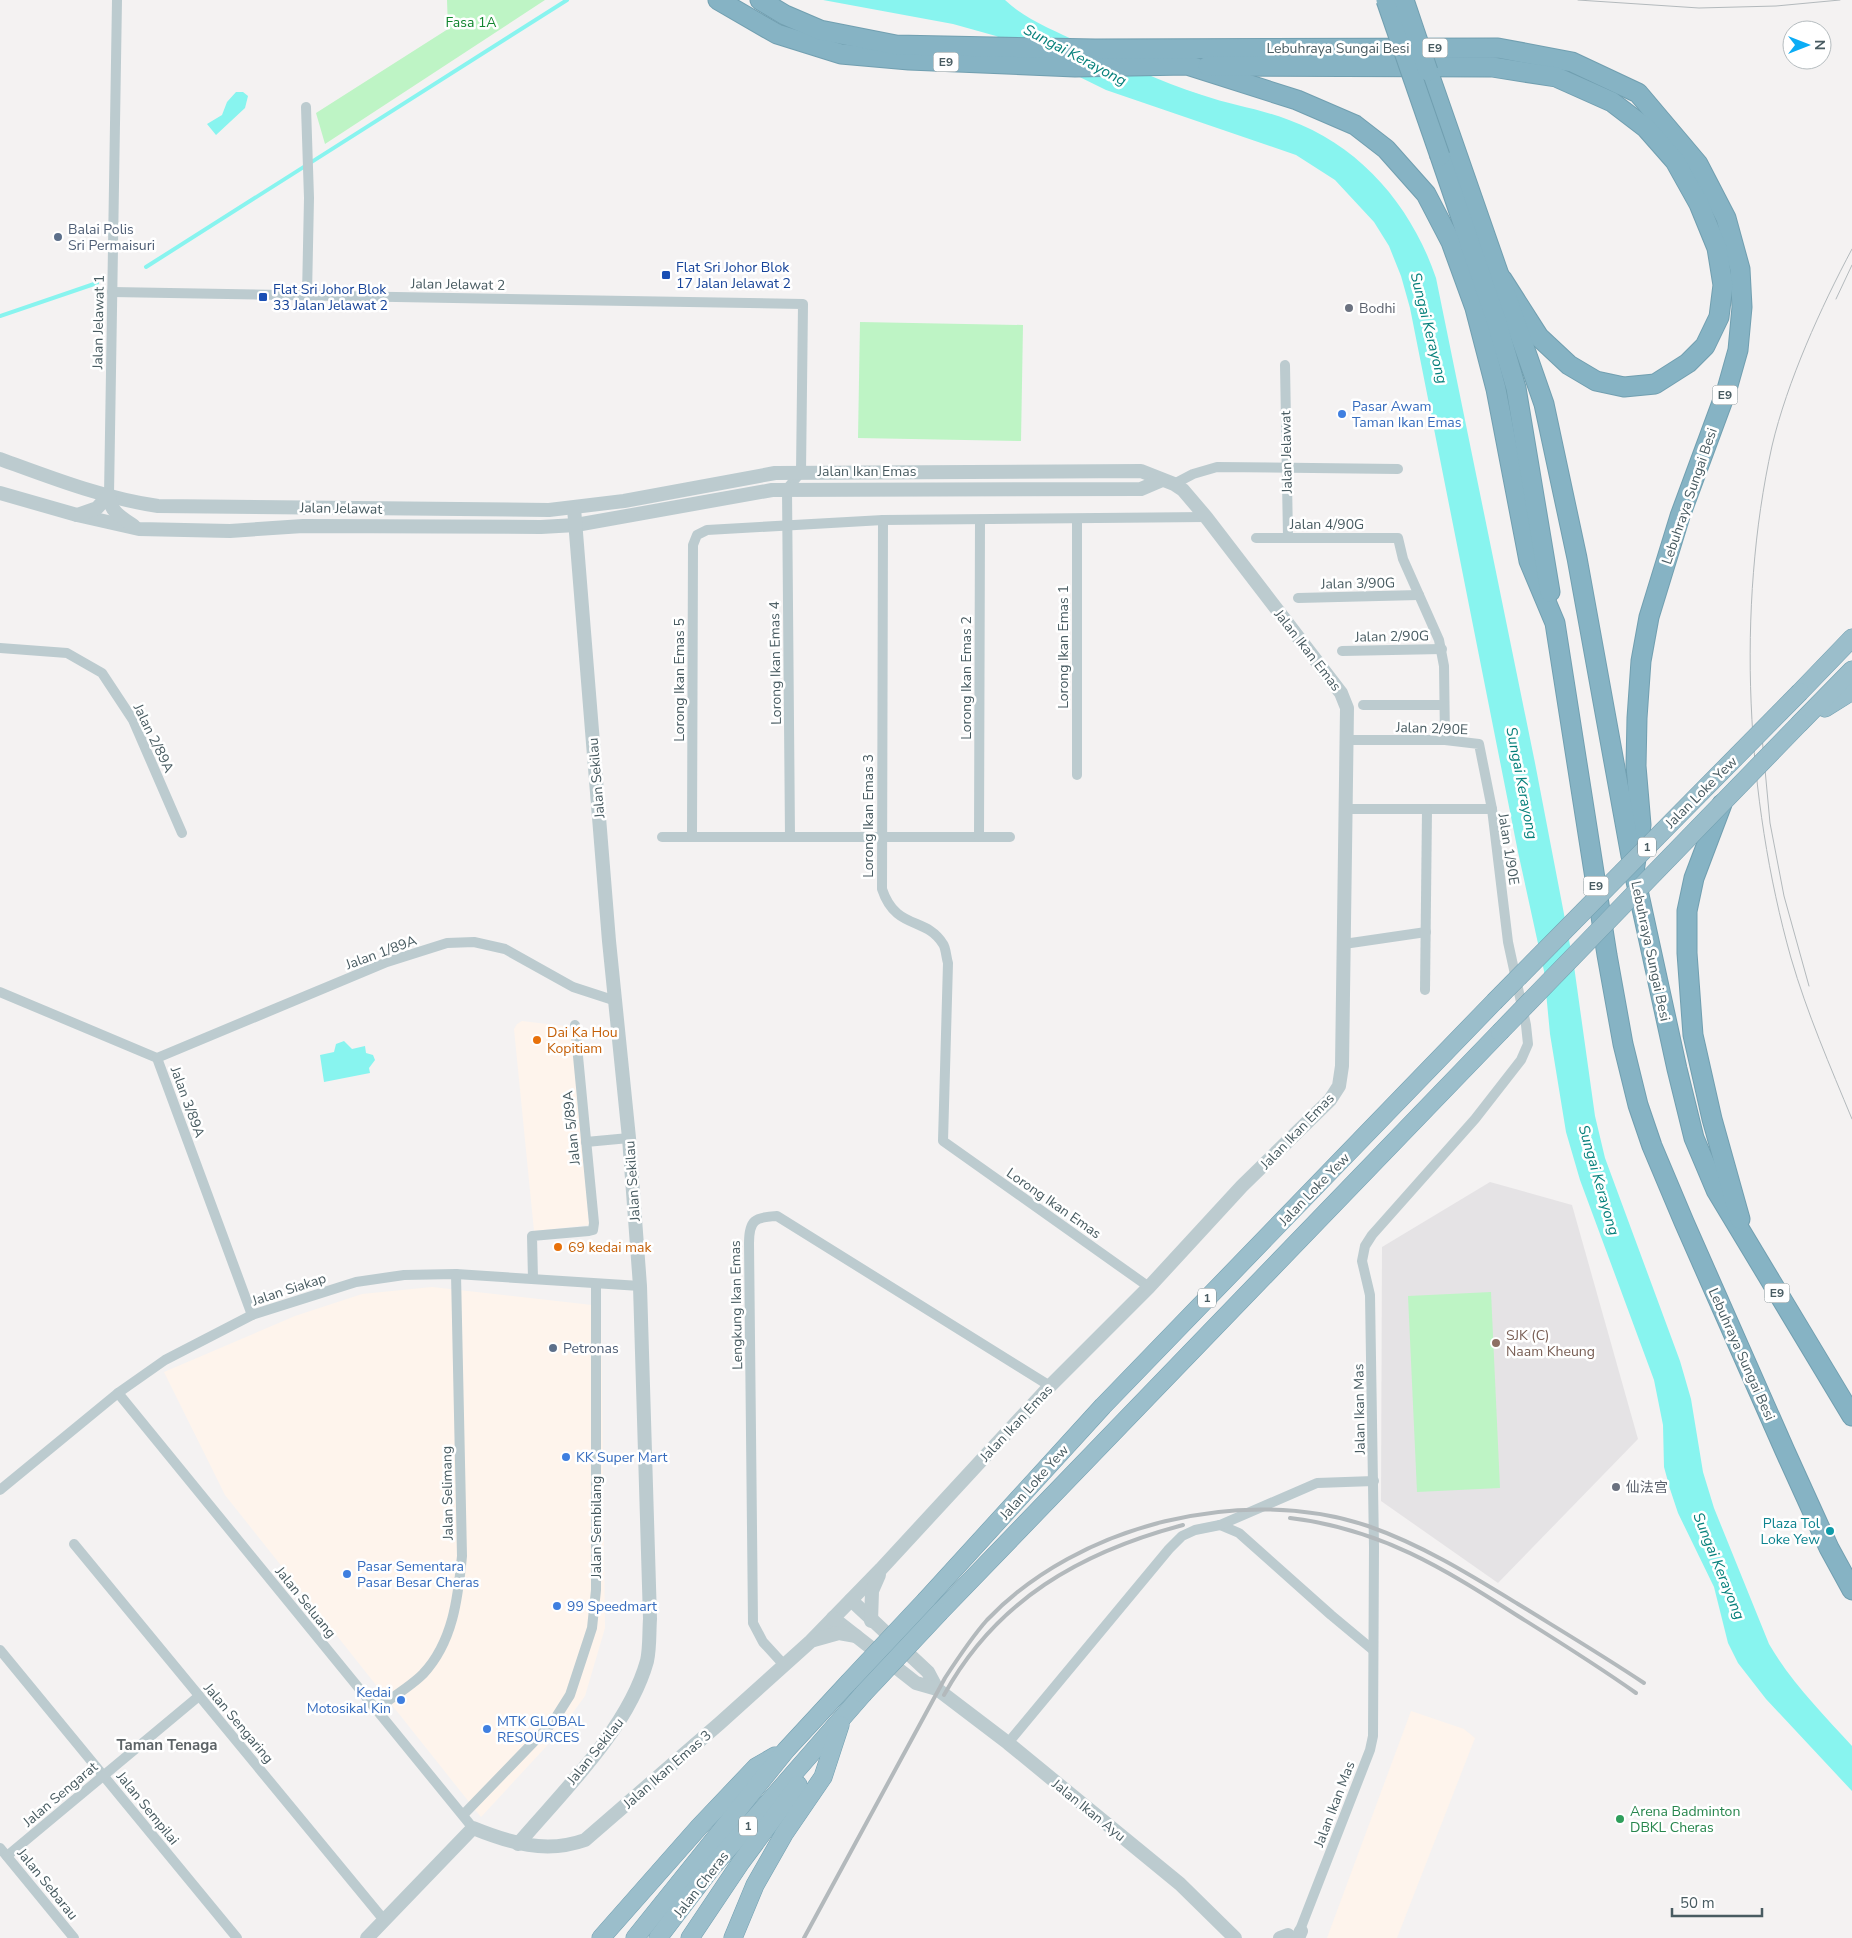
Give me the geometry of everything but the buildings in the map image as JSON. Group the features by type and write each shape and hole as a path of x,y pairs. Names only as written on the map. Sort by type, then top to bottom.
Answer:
{"highway":[{"name":"Lebuhraya Sungai Besi","path":"718,0 777,34 841,54 909,60 1075,67 1187,65 1297,100 1355,125 1386,149 1426,194 1452,242 1476,308 1496,389 1530,561 1555,623 1605,946 1623,1044 1638,1105 1652,1146 1684,1222 1777,1433 1829,1548 1852,1590"},
{"name":"Lebuhraya Sungai Besi","path":"760,0 785,15 820,30 896,45 1095,49 1498,48 1572,62 1638,93 1698,164 1726,218 1740,269 1742,308 1738,350 1726,389 1680,516 1649,617 1642,661 1638,718 1636,766 1641,825 1634,872 1694,1138 1716,1190 1852,1416"},
{"path":"1386,0 1502,279 1544,404 1577,558 1634,872"},
{"path":"1404,0 1516,388 1555,623"},
{"path":"1187,65 1492,67 1556,77 1612,102 1646,128 1675,160 1699,204 1717,248 1723,285 1719,317 1704,346 1688,363 1655,384 1624,387 1596,381 1569,365 1539,337 1502,279"},
{"name":"Jalan Loke Yew","path":"786,1750 1103,1406 1494,1002 1852,638"},
{"name":"Jalan Loke Yew","path":"842,1717 940,1612 1852,670"},
{"path":"1800,723 1852,691"},
{"path":"1722,804 1694,878 1687,911 1687,954 1693,1035 1712,1119 1747,1244"},
{"path":"690,1938 741,1862 810,1770 842,1717"},
{"path":"733,1938 760,1877 784,1834 823,1777 842,1717"},
{"name":"Jalan Cheras","path":"658,1938 713,1866 842,1717"},
{"path":"601,1938 699,1827 756,1767 786,1750"},
{"name":"Jalan Cheras","path":"635,1938 786,1750"}],"street":[{"name":"Jalan Jelawat 1","path":"109,496 117,0"},
{"path":"306,107 309,198 307,295"},
{"name":"Jalan Jelawat 2","path":"112,292 803,304 800,472"},
{"name":"Jalan Jelawat","path":"1285,365 1288,538"},
{"name":"Jalan Jelawat","path":"0,458 79,488 130,502 158,506 541,510 574,508"},
{"path":"1168,482 1217,467 1398,469"},
{"name":"Jalan Ikan Emas","path":"574,508 775,473 1141,471 1168,482 1206,517 1342,695 1347,708 1342,1066 1339,1086 1330,1100 1242,1186 1149,1287 1050,1386 881,1569 833,1618"},
{"path":"787,490 800,472"},
{"name":"Jalan Ikan Emas","path":"576,525 763,492 787,490 1141,490 1168,482"},
{"name":"Lorong Ikan Emas 4","path":"787,490 790,837"},
{"name":"Jalan Jelawat","path":"0,493 77,515 138,529 230,531 302,526 541,527 576,525"},
{"path":"77,515 97,508 109,496"},
{"path":"109,496 109,504 114,510 138,529"},
{"name":"Jalan Sekilau","path":"518,1844 616,1728 640,1682 648,1658 650,1619 640,1286 629,1138 609,941 574,508"},
{"path":"786,524 884,520 1206,517"},
{"name":"Lorong Ikan Emas 1","path":"1077,519 1077,775"},
{"name":"Lorong Ikan Emas 3","path":"884,520 882,889 887,905 898,916 933,933 944,944 948,963 943,1141"},
{"name":"Lorong Ikan Emas 2","path":"979,836 980,520"},
{"name":"Lorong Ikan Emas 5","path":"692,837 693,545 697,535 706,530 786,524"},
{"name":"Jalan 4/90G","path":"1256,538 1398,538 1403,559 1420,595"},
{"path":"1420,595 1442,649 1445,740"},
{"name":"Jalan 3/90G","path":"1298,598 1420,595"},
{"name":"Jalan 2/89A","path":"0,648 67,653 102,673 133,720 182,833"},
{"name":"Jalan 2/90G","path":"1342,651 1442,649"},
{"path":"1363,705 1444,705"},
{"name":"Jalan 2/90E","path":"1347,740 1445,740 1479,744 1492,810"},
{"name":"Jalan 1/90E","path":"1346,809 1492,810 1508,942 1512,954"},
{"path":"1425,990 1427,809"},
{"path":"662,837 1010,837"},
{"path":"1344,944 1426,932"},
{"name":"Jalan 1/89A","path":"157,1058 387,962 447,943 474,942 505,949 573,987 616,1001"},
{"name":"Jalan Ikan Mas","path":"1292,1936 1306,1913 1370,1750 1372,1736 1374,1481 1370,1295 1362,1261 1365,1246 1372,1235 1475,1119 1520,1060 1528,1044 1512,954"},
{"name":"Jalan 3/89A","path":"0,992 157,1058 252,1315"},
{"name":"Jalan 5/89A","path":"533,1280 532,1236 593,1230 594,1223 575,1024"},
{"path":"586,1142 629,1138"},
{"name":"Lorong Ikan Emas","path":"943,1141 1149,1287"},
{"name":"Lengkung Ikan Emas","path":"785,1666 763,1642 754,1623 749,1244 749,1232 752,1223 760,1217 777,1216 1050,1386"},
{"name":"Jalan Siakap","path":"0,1490 118,1393 172,1356 252,1315 356,1282 404,1275 456,1274 640,1286"},
{"name":"Jalan Selimang","path":"376,1709 422,1675 435,1658 452,1623 458,1594 462,1556 456,1274"},
{"name":"Jalan Sembilang","path":"463,1815 553,1722 570,1695 592,1628 596,1590 596,1284"},
{"name":"Jalan Seluang","path":"118,1393 474,1828"},
{"path":"1008,1743 1169,1549 1182,1536 1195,1530 1220,1525 1317,1483 1374,1481"},
{"path":"1220,1525 1239,1533 1373,1650"},
{"name":"Jalan Sengaring","path":"74,1544 384,1920"},
{"path":"871,1621 872,1591 881,1569"},
{"name":"Jalan Ikan Ayu","path":"851,1600 871,1621 928,1672 937,1689"},
{"name":"Jalan Ikan Emas 3","path":"474,1828 518,1844 539,1847 558,1846 585,1840 785,1666 833,1618"},
{"name":"Jalan Ikan Ayu","path":"833,1618 916,1683 937,1689 1008,1743 1180,1884 1235,1938"},
{"path":"811,1641 839,1633 856,1636"},
{"name":"Jalan Sempilai","path":"0,1650 237,1938"},
{"name":"Jalan Sengarat","path":"3,1852 104,1776 199,1696"},
{"path":"367,1938 474,1828"},
{"name":"Jalan Sebarau","path":"3,1852 74,1938"}],"shaded area":[{"path":"522,1021 572,1027 589,1225 534,1231 514,1029"},
{"name":"SJK (C) Naam Kheung","path":"1490,1182 1572,1205 1638,1439 1498,1583 1381,1501 1382,1247"},
{"path":"432,1287 601,1306 605,1628 585,1696 555,1737 481,1817 225,1495 164,1372 295,1316 362,1294"},
{"path":"1411,1711 1464,1729 1475,1738 1397,1938 1327,1938"}],"green space":[{"name":"Fasa 1A","path":"447,0 545,0 325,144 316,113 448,29"},
{"path":"860,322 1023,325 1021,441 858,438"},
{"path":"1491,1292 1500,1488 1417,1492 1408,1296"}],"water":[{"name":"Sungai Kerayong","path":"823,0 1005,0 1041,24 1155,78 1186,90 1278,116 1315,131 1361,163 1398,204 1413,227 1426,252 1436,278 1535,763 1574,966 1595,1116 1605,1158 1680,1361 1691,1399 1703,1472 1714,1508 1769,1644 1797,1684 1852,1746 1852,1791 1766,1699 1738,1663 1728,1643 1714,1587 1678,1513 1670,1489 1664,1467 1663,1425 1654,1380 1580,1180 1566,1132 1550,1034 1544,971 1518,852 1410,308 1401,276 1389,246 1374,222 1335,180 1296,155 1106,90 996,36 953,24"},
{"path":"236,92 243,92 248,96 245,108 216,135 207,124 222,115 227,102"},
{"path":"344,1041 352,1049 365,1046 366,1053 373,1055 375,1060 369,1068 370,1073 324,1082 320,1055 334,1052 336,1044"}],"waterway":[{"path":"146,267 567,0"},
{"path":"0,316 97,283"}],"tram line":[{"path":"1578,0 1699,8 1776,6 1840,0"},
{"path":"1852,249 1806,345 1778,422 1761,508 1753,572 1750,637 1751,703 1756,769 1764,833 1776,897 1791,958 1804,999 1852,1119"},
{"path":"1836,299 1852,265"},
{"path":"1761,726 1770,823 1784,896 1809,986"}],"railway":[{"path":"804,1938 945,1678 987,1620 1024,1587 1067,1559 1115,1537 1165,1521 1217,1512 1269,1509 1320,1514 1368,1526 1407,1542 1463,1571 1644,1683"},
{"path":"1290,1518 1323,1523 1353,1531 1410,1553 1490,1598 1636,1693"},
{"path":"944,1695 965,1662 989,1632 1045,1584 1076,1566 1110,1550 1146,1536 1183,1525"}],"place":[{"name":"Balai Polis Sri Permaisuri","path":"58,237"},
{"name":"Flat Sri Johor Blok 17 Jalan Jelawat 2","path":"666,275"},
{"name":"Flat Sri Johor Blok 33 Jalan Jelawat 2","path":"263,297"},
{"name":"Bodhi","path":"1349,308"},
{"name":"Pasar Awam Taman Ikan Emas","path":"1342,414"},
{"name":"Dai Ka Hou Kopitiam","path":"537,1040"},
{"name":"69 kedai mak","path":"558,1247"},
{"name":"SJK (C) Naam Kheung","path":"1496,1343"},
{"name":"Petronas","path":"553,1348"},
{"name":"KK Super Mart","path":"566,1457"},
{"name":"仙法宫","path":"1616,1487"},
{"name":"Plaza Tol Loke Yew","path":"1830,1531"},
{"name":"Pasar Sementara Pasar Besar Cheras","path":"347,1574"},
{"name":"99 Speedmart","path":"557,1606"},
{"name":"Kedai Motosikal Kin","path":"401,1700"},
{"name":"MTK GLOBAL RESOURCES","path":"487,1729"},
{"name":"Arena Badminton DBKL Cheras","path":"1620,1819"}],"district":[{"name":"Taman Tenaga","path":"167,1745"}]}
